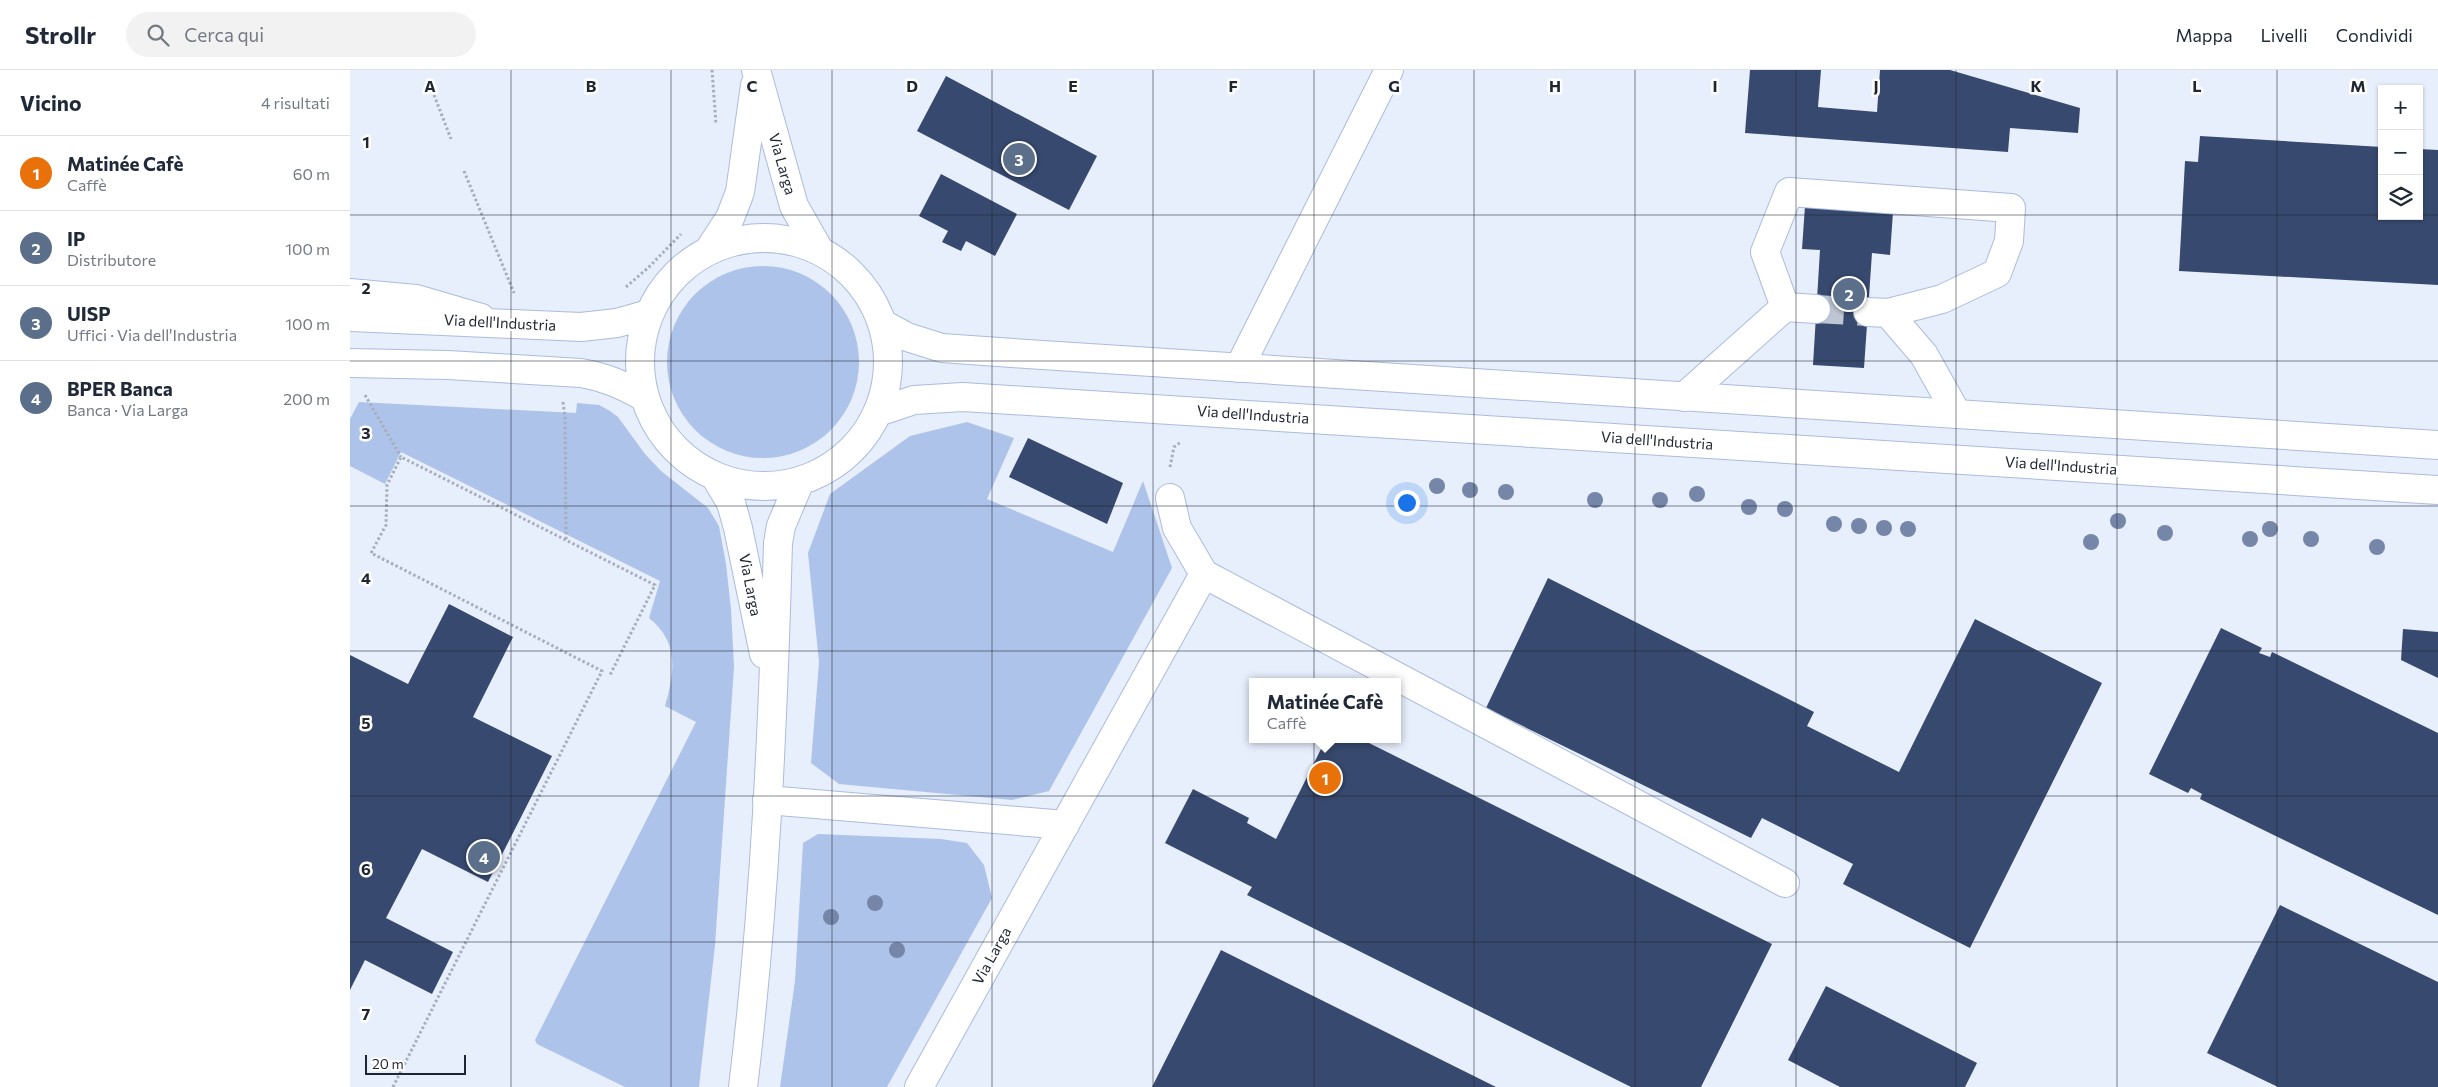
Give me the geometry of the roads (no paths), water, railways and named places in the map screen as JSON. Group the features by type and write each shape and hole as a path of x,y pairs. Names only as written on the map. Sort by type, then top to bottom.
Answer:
{"main road":[{"path":"1239,368 1389,70"},
{"name":"Via Larga","path":"709,250 730,218 740,192 756,72"},
{"name":"Via Larga","path":"756,72 794,206 819,250"},
{"path":"1785,307 1765,252 1789,192 2012,208 2009,241 1997,273 1942,299 1878,312 1924,355 1957,414"},
{"path":"764,238 793,241 819,250 852,273 865,288 876,305 883,324 888,346 889,369 886,391 878,412 865,435 846,455 824,470 800,481 771,486 743,484 715,476 691,463 671,444 655,422 644,397 639,355 648,314 663,288 684,266 709,250 736,240 764,238"},
{"path":"350,293 416,299 500,323"},
{"path":"1684,397 1785,307 1816,309"},
{"name":"Via dell'Industria","path":"350,317 589,327 617,323 648,314"},
{"path":"883,324 907,337 942,348 2438,445"},
{"path":"350,363 448,365 581,373 620,382 644,397"},
{"name":"Via dell'Industria","path":"878,412 914,400 962,397 2438,490"},
{"name":"Via Larga","path":"715,476 731,503 738,528 772,698"},
{"name":"Via Larga","path":"743,1087 755,976 772,698 780,526 800,481"},
{"path":"1170,498 1177,528 1204,574 1400,678"},
{"name":"Via Larga","path":"919,1087 1204,574"},
{"path":"1401,679 1785,883"},
{"path":"766,800 1065,825"}],"tunnel":[{"path":"1816,309 1868,312"}],"place":[{"name":"UISP","path":"1019,159"},
{"name":"IP","path":"1849,294"},
{"name":"Matinée Cafè","path":"1325,778"},
{"name":"BPER Banca","path":"484,857"}]}
